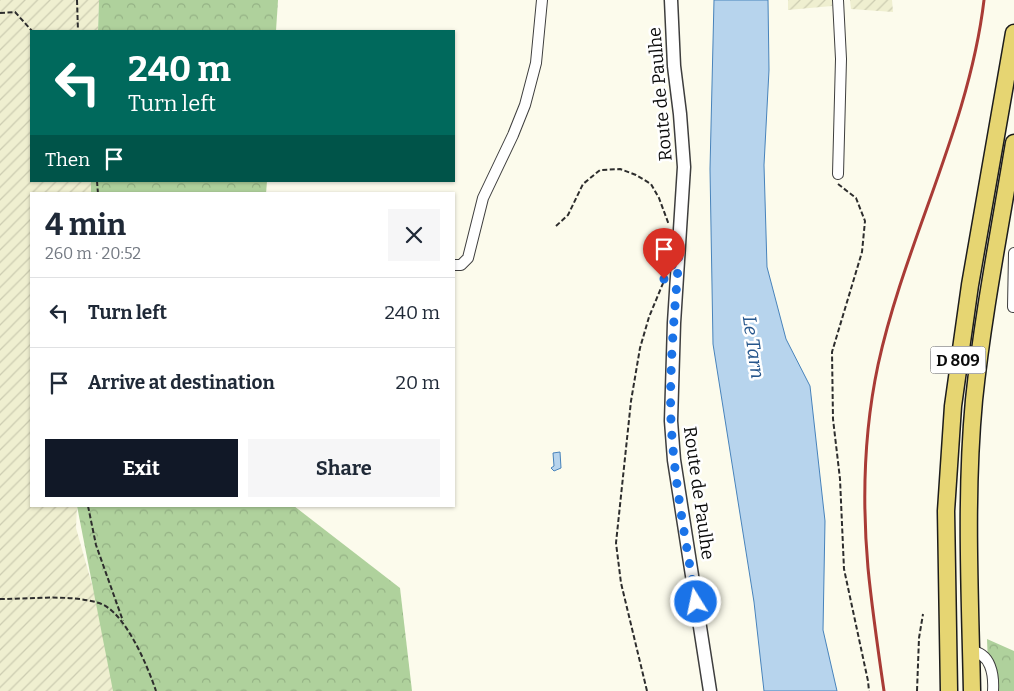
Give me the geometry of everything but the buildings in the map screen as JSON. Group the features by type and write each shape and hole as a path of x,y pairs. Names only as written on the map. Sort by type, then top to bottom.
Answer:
{"main road":[{"name":"D 809","path":"950,691 946,511 953,406 968,294 1014,32"},
{"name":"D 809","path":"972,691 969,506 974,401 1014,143"}],"street":[{"path":"455,264 461,265 468,258 483,198 525,105 536,63 542,0"},
{"name":"Route de Paulhe","path":"671,0 674,66 684,167 673,332 671,421 678,488 710,691"},
{"path":"838,0 841,58 838,174"},
{"path":"1012,307 1014,254"},
{"path":"971,651 985,657 990,664 993,673 993,691"}],"path":[{"path":"77,0 78,30"},
{"path":"0,13 15,12 31,30"},
{"path":"556,226 568,215 583,184 600,170 620,169 636,175 651,184 659,198 670,234"},
{"path":"838,174 838,185 856,198 865,221 862,252 832,352 833,419 840,479 844,569 869,691"},
{"path":"647,691 621,583 616,543 631,401 640,348 649,317 667,273"},
{"path":"88,507 96,545 123,621 149,668 156,691"},
{"path":"0,599 64,598 101,604 123,621"},
{"path":"917,691 919,638 923,614"}],"green space":[{"path":"0,0 99,0 98,30 30,30 30,182 91,182 91,192 30,192 30,507 77,507 76,528 122,691 0,691"},
{"path":"99,0 278,0 276,30 98,30"},
{"path":"788,0 832,0 832,6 788,10"},
{"path":"850,0 892,0 893,12 851,9"},
{"path":"91,182 267,182 266,192 91,192"},
{"path":"77,507 295,507 400,588 412,691 113,691"},
{"path":"987,639 1014,651 1014,691 989,691"}],"water":[{"name":"Le Tarn","path":"714,0 768,0 769,70 764,165 767,267 786,339 810,386 825,521 823,630 837,691 764,691 754,602 713,344 710,169"},
{"path":"560,452 561,468 554,471 551,468 554,466 553,453"}],"railway":[{"path":"884,691 875,630 865,517 867,440 873,390 890,319 965,93 976,47 984,0"}],"route":[{"path":"664,279 679,254 671,377 671,421 674,460 696,602"}]}
